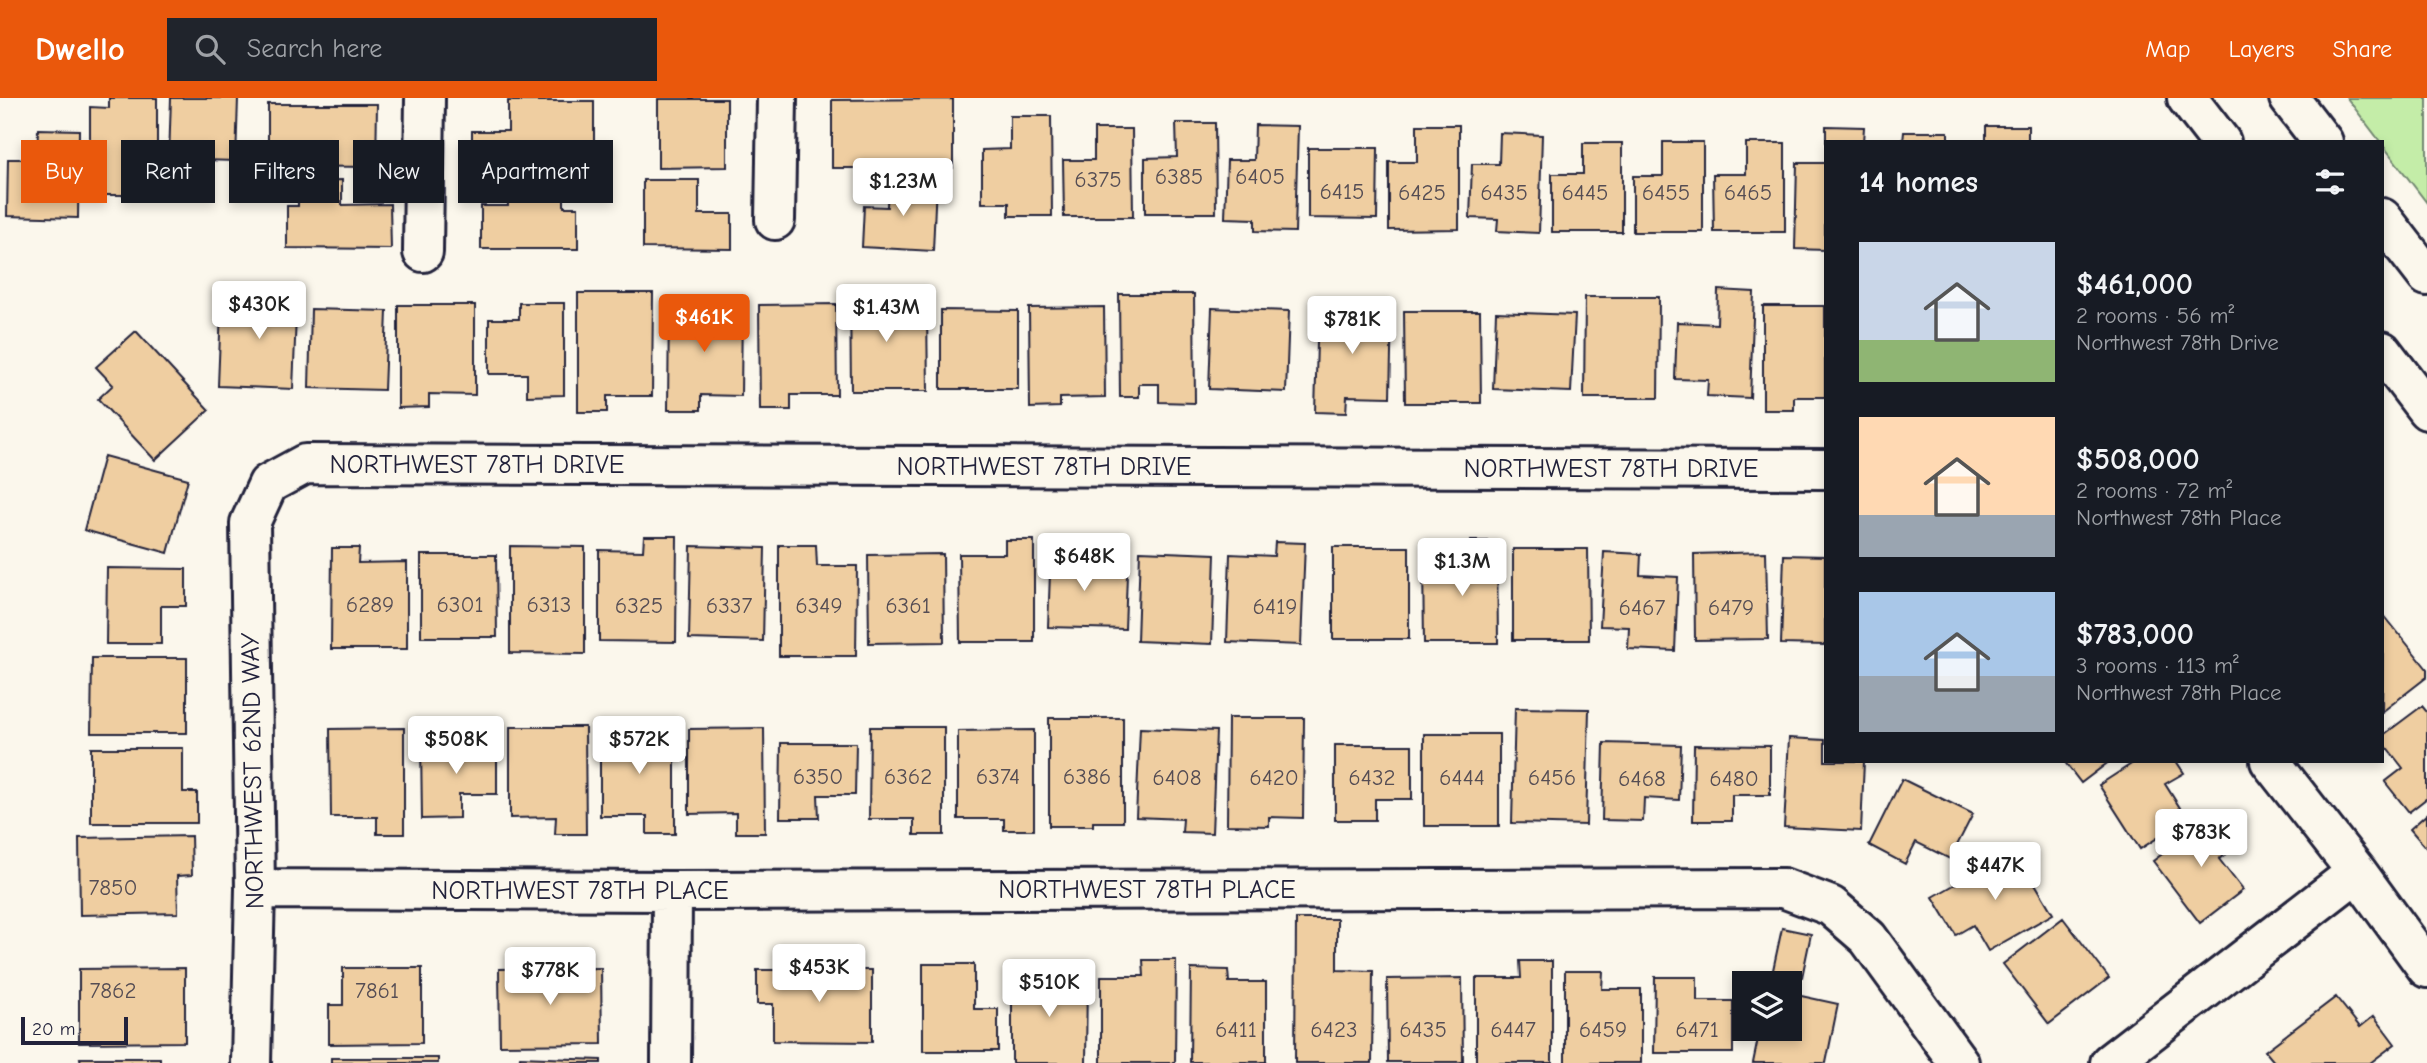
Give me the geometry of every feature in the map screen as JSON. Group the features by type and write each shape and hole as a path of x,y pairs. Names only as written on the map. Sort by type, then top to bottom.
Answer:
{"street":[{"path":"424,252 425,98"},
{"path":"775,220 777,98"},
{"path":"2187,98 2219,140"},
{"path":"2289,98 2321,140"},
{"path":"2384,221 2427,276"},
{"path":"2384,354 2427,410"},
{"name":"NORTHWEST 78TH DRIVE","path":"268,484 305,464 1824,469"},
{"name":"NORTHWEST 62ND WAY","path":"251,1063 255,889 250,523 268,484"},
{"path":"2272,763 2357,872 2427,968"},
{"path":"2110,1063 2357,872"},
{"name":"NORTHWEST 78TH PLACE","path":"255,889 672,891 1783,888 1831,906 1868,938 1959,1063"},
{"path":"671,1063 672,891"}],"green space":[{"path":"2347,98 2427,98 2427,203 2384,147 2384,140 2379,140"}],"building":[{"path":"109,98 157,98 157,140 121,140 121,195 107,195 107,140 90,140 90,107 109,108"},
{"path":"171,98 238,98 237,140 229,140 229,161 215,160 215,140 170,140"},
{"path":"658,99 727,99 727,167 658,168"},
{"path":"953,99 953,168 832,168 832,100"},
{"path":"508,101 594,101 594,140 472,140 472,131 508,131"},
{"path":"268,104 377,104 376,140 353,140 353,167 339,167 339,140 268,140"},
{"path":"1010,116 1051,116 1052,216 1009,216 1009,203 982,203 982,150 1010,149"},
{"path":"1176,123 1215,123 1216,213 1145,213 1145,158 1177,157"},
{"path":"1255,125 1298,126 1295,232 1255,231 1255,219 1225,218 1227,160 1254,160"},
{"path":"1417,125 1459,125 1459,229 1389,230 1389,162 1417,162"},
{"path":"1826,126 1864,127 1863,140 1826,140"},
{"path":"1986,126 2028,126 2028,140 1986,140"},
{"path":"38,129 79,130 79,140 38,140"},
{"path":"1094,129 1132,129 1133,217 1064,217 1063,160 1094,160"},
{"path":"1904,132 1948,132 1948,140 1903,140"},
{"path":"1500,133 1542,135 1539,233 1497,231 1498,219 1470,218 1472,164 1499,164"},
{"path":"1663,142 1703,142 1703,232 1633,232 1633,176 1663,176"},
{"path":"1583,143 1622,143 1622,232 1552,232 1552,174 1583,174"},
{"path":"1746,143 1785,143 1785,232 1714,232 1713,174 1746,174"},
{"path":"1308,148 1378,148 1377,219 1308,218"},
{"path":"8,159 21,159 21,203 78,203 78,218 7,216"},
{"path":"1797,163 1824,163 1824,250 1795,249"},
{"path":"339,180 342,180 342,205 390,204 391,249 287,248 287,206 298,206 298,203 339,203"},
{"path":"643,180 699,180 699,214 732,214 732,249 643,248"},
{"path":"888,180 936,182 933,251 862,247 864,206 887,207"},
{"path":"508,203 564,203 564,207 578,207 578,249 481,249 481,206 508,206"},
{"path":"850,286 890,286 890,312 927,311 928,391 851,391"},
{"path":"242,289 297,291 293,389 218,386 221,309 242,310"},
{"path":"1718,290 1754,292 1750,398 1707,396 1708,380 1675,379 1677,322 1717,324"},
{"path":"578,293 653,293 652,396 607,396 607,412 578,412"},
{"path":"1119,294 1194,294 1195,403 1159,402 1159,384 1139,384 1139,397 1120,397"},
{"path":"1585,297 1659,297 1658,398 1584,398"},
{"path":"519,303 564,303 564,395 527,396 527,374 489,374 489,319 519,319"},
{"path":"836,304 837,395 791,395 791,410 760,410 759,305"},
{"path":"398,305 475,305 475,395 429,394 429,407 398,408"},
{"path":"669,305 742,306 741,396 701,395 701,410 668,410"},
{"path":"1763,306 1824,306 1824,397 1794,397 1794,410 1763,410"},
{"path":"1104,307 1105,397 1060,398 1060,407 1030,408 1029,308"},
{"path":"1318,307 1392,309 1390,397 1347,396 1346,413 1315,412"},
{"path":"1212,308 1289,311 1286,392 1209,389"},
{"path":"311,309 387,311 384,390 309,388"},
{"path":"941,310 1018,311 1018,389 941,389"},
{"path":"1404,311 1480,311 1481,403 1405,403"},
{"path":"1496,312 1575,315 1571,392 1493,389"},
{"path":"136,331 209,410 155,460 98,399 113,385 96,367"},
{"path":"104,456 188,479 168,553 84,530"},
{"path":"644,536 677,536 676,642 599,641 599,550 643,551"},
{"path":"1005,540 1034,540 1034,642 960,642 959,554 1005,554"},
{"path":"1471,541 1497,541 1498,643 1424,643 1423,561 1470,561"},
{"path":"1275,542 1305,543 1301,645 1227,642 1230,554 1274,556"},
{"path":"779,545 816,545 817,566 857,566 856,656 779,656"},
{"path":"510,546 585,547 585,654 510,653"},
{"path":"691,546 765,548 763,641 689,639"},
{"path":"1051,546 1089,547 1088,573 1127,574 1125,629 1048,627"},
{"path":"1333,547 1409,547 1409,639 1333,639"},
{"path":"332,548 359,548 358,563 407,562 407,649 331,649"},
{"path":"1513,549 1588,549 1589,640 1513,640"},
{"path":"1140,551 1215,554 1212,644 1137,641"},
{"path":"1604,552 1641,554 1640,575 1678,577 1675,651 1628,649 1629,627 1600,626"},
{"path":"1766,552 1768,639 1695,640 1694,554"},
{"path":"943,554 944,642 869,643 868,555"},
{"path":"421,555 496,555 497,637 421,637"},
{"path":"1784,555 1824,556 1824,645 1781,644"},
{"path":"107,568 186,569 186,606 161,606 161,644 106,644"},
{"path":"2384,615 2427,669 2427,677 2384,710"},
{"path":"92,658 187,658 187,733 91,733"},
{"path":"2422,706 2427,712 2427,798 2409,812 2385,782 2403,768 2384,744 2384,734"},
{"path":"1515,708 1589,709 1586,825 1512,823"},
{"path":"1049,718 1123,718 1123,822 1093,822 1093,826 1049,826"},
{"path":"1228,718 1304,718 1303,818 1269,817 1269,826 1227,825"},
{"path":"510,727 585,727 586,834 555,834 556,817 510,818"},
{"path":"870,727 944,727 944,835 914,835 914,819 869,819"},
{"path":"404,728 404,834 377,834 377,817 331,817 330,729"},
{"path":"600,728 675,729 675,834 647,834 647,816 600,816"},
{"path":"764,728 765,833 736,833 736,813 689,814 689,729"},
{"path":"1140,728 1216,731 1212,833 1182,832 1183,819 1136,817"},
{"path":"1034,730 1034,830 1004,830 1004,819 958,819 958,731"},
{"path":"1424,734 1499,734 1499,826 1424,826"},
{"path":"1789,738 1824,740 1824,763 1864,763 1861,831 1784,827"},
{"path":"421,743 497,743 497,794 459,794 459,818 422,819"},
{"path":"781,743 856,743 855,795 818,795 819,818 780,818"},
{"path":"1604,743 1681,745 1679,800 1644,798 1643,821 1602,820"},
{"path":"1335,745 1412,745 1412,799 1375,799 1375,820 1335,820"},
{"path":"1694,745 1770,746 1770,795 1732,795 1732,821 1693,821"},
{"path":"91,748 183,748 183,792 197,792 197,823 91,823"},
{"path":"2066,763 2107,763 2081,783"},
{"path":"2133,763 2177,763 2184,773 2165,784 2187,819 2140,849 2099,785"},
{"path":"1902,779 1973,814 1950,859 1916,842 1905,864 1869,845"},
{"path":"2427,814 2427,849 2410,829"},
{"path":"2214,815 2238,845 2219,859 2243,890 2200,923 2153,861"},
{"path":"191,836 192,875 177,876 178,913 80,915 79,838"},
{"path":"2015,850 2053,914 1988,951 1973,925 1956,935 1933,897"},
{"path":"2063,918 2109,978 2049,1024 2003,964"},
{"path":"1296,919 1337,919 1337,970 1373,971 1372,1063 1295,1063"},
{"path":"1782,928 1811,934 1802,977 1802,971 1773,971"},
{"path":"1143,960 1176,960 1175,1063 1101,1063 1101,976 1144,976"},
{"path":"1520,961 1552,961 1552,1063 1476,1063 1476,978 1521,978"},
{"path":"923,964 974,964 974,1009 998,1009 998,1051 923,1051"},
{"path":"185,968 185,1042 79,1043 79,969"},
{"path":"343,968 422,968 422,1043 329,1044 329,1005 343,1005"},
{"path":"601,968 602,1044 500,1045 499,969"},
{"path":"1191,969 1228,970 1229,982 1266,982 1266,1062 1190,1062"},
{"path":"757,970 872,970 872,1042 773,1041 773,1004 757,1004"},
{"path":"1565,971 1603,971 1602,989 1641,989 1641,1063 1565,1063"},
{"path":"1012,975 1087,976 1086,1063 1012,1063"},
{"path":"1655,977 1697,977 1697,1001 1732,1001 1733,1053 1654,1053"},
{"path":"1462,978 1463,1062 1388,1062 1387,979"},
{"path":"1802,996 1838,1004 1826,1063 1753,1063 1758,1041 1802,1041"},
{"path":"2336,997 2360,1027 2374,1016 2395,1044 2370,1063 2275,1063 2265,1051"},
{"path":"520,1057 601,1060 601,1063 519,1063"},
{"path":"80,1058 160,1058 160,1063 81,1063"},
{"path":"331,1058 438,1058 438,1063 331,1063"}]}
